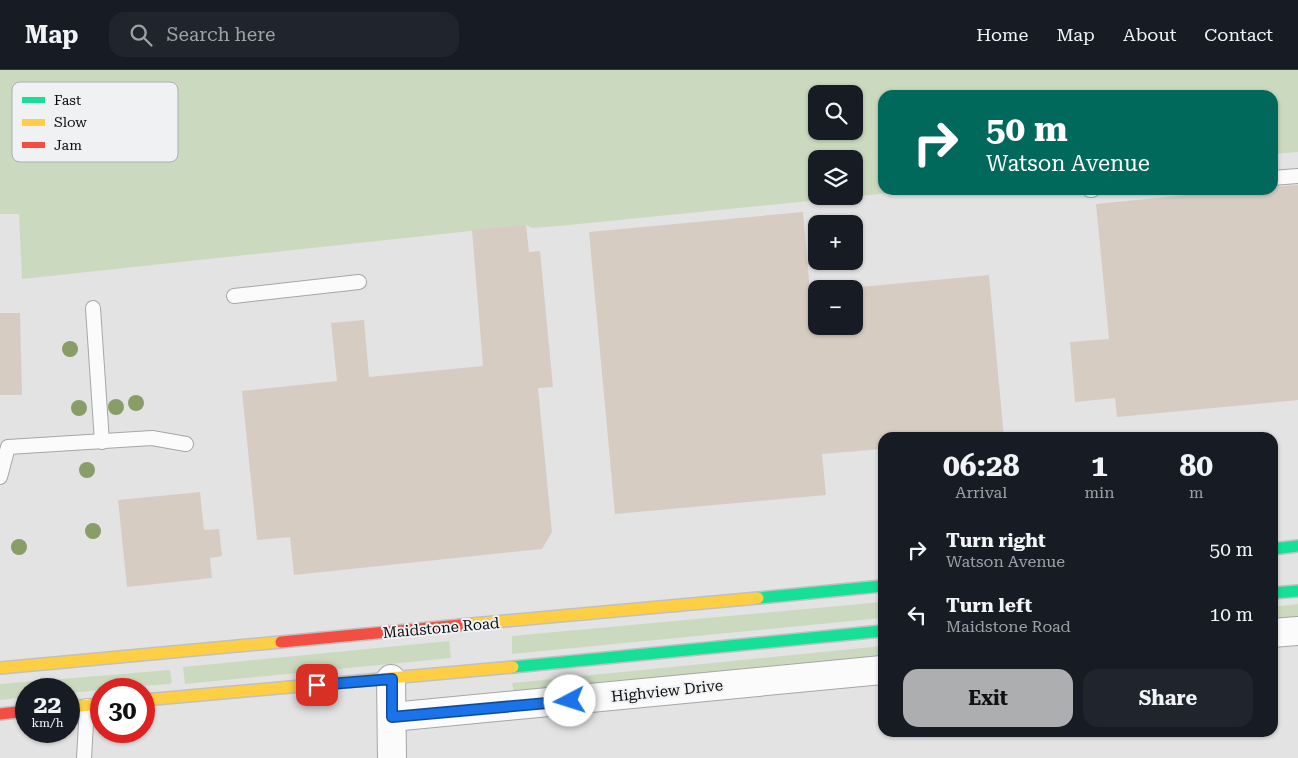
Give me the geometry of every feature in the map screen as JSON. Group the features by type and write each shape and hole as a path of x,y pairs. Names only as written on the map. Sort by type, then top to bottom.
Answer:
{"main road":[{"path":"1278,548 1298,546"},
{"name":"Maidstone Road","path":"0,668 878,586"},
{"path":"1278,593 1298,591"},
{"path":"155,699 392,679 878,631"},
{"path":"80,706 90,706"},
{"path":"0,714 15,712"}],"street":[{"path":"1278,633 1298,631"},
{"name":"Highview Drive","path":"392,717 878,670"},
{"path":"392,679 392,758"}],"lane":[{"path":"1278,178 1298,176"},
{"path":"234,296 359,282"},
{"path":"93,308 102,442"},
{"path":"0,477 8,447 152,438 186,444"},
{"path":"84,758 87,706"}],"green space":[{"path":"0,70 1298,70 1298,152 1278,154 1278,90 878,90 878,194 863,196 863,150 808,150 808,201 559,226 532,228 526,225 22,279 19,214 0,214"},
{"path":"878,602 878,618 512,654 512,636"},
{"path":"1298,604 1298,619 1278,621 1278,606"},
{"path":"449,641 451,658 185,684 183,667"},
{"path":"878,646 878,659 514,693 512,683"},
{"path":"170,670 172,682 170,684 155,685 155,678 90,678 90,691 80,692 80,678 73,678"},
{"path":"15,683 15,698 0,700 0,684"}],"building":[{"path":"1298,185 1298,400 1117,417 1115,398 1075,402 1070,342 1109,339 1096,204 1187,195 1278,195 1278,187"},
{"path":"803,212 809,280 808,335 863,335 863,287 989,275 1003,432 878,432 878,449 822,454 826,495 615,514 589,232"},
{"path":"526,225 529,252 540,251 553,387 538,388 552,532 542,549 294,575 290,537 257,540 242,391 337,381 331,323 364,320 369,377 483,366 472,230"},
{"path":"0,313 20,313 22,395 0,395"},
{"path":"200,492 204,530 219,529 222,556 210,558 212,578 127,587 118,500"}],"traffic: fast":[{"path":"1278,548 1298,546"},
{"path":"758,598 878,586"},
{"path":"1278,593 1298,591"},
{"path":"513,667 878,631"}],"traffic: slow":[{"path":"461,625 758,598"},
{"path":"0,668 281,642"},
{"path":"155,699 513,667"},
{"path":"80,706 90,705"}],"traffic: jam":[{"path":"281,642 461,625"},
{"path":"0,714 15,712"}],"route":[{"path":"317,685 392,679 392,717 570,701"}]}
